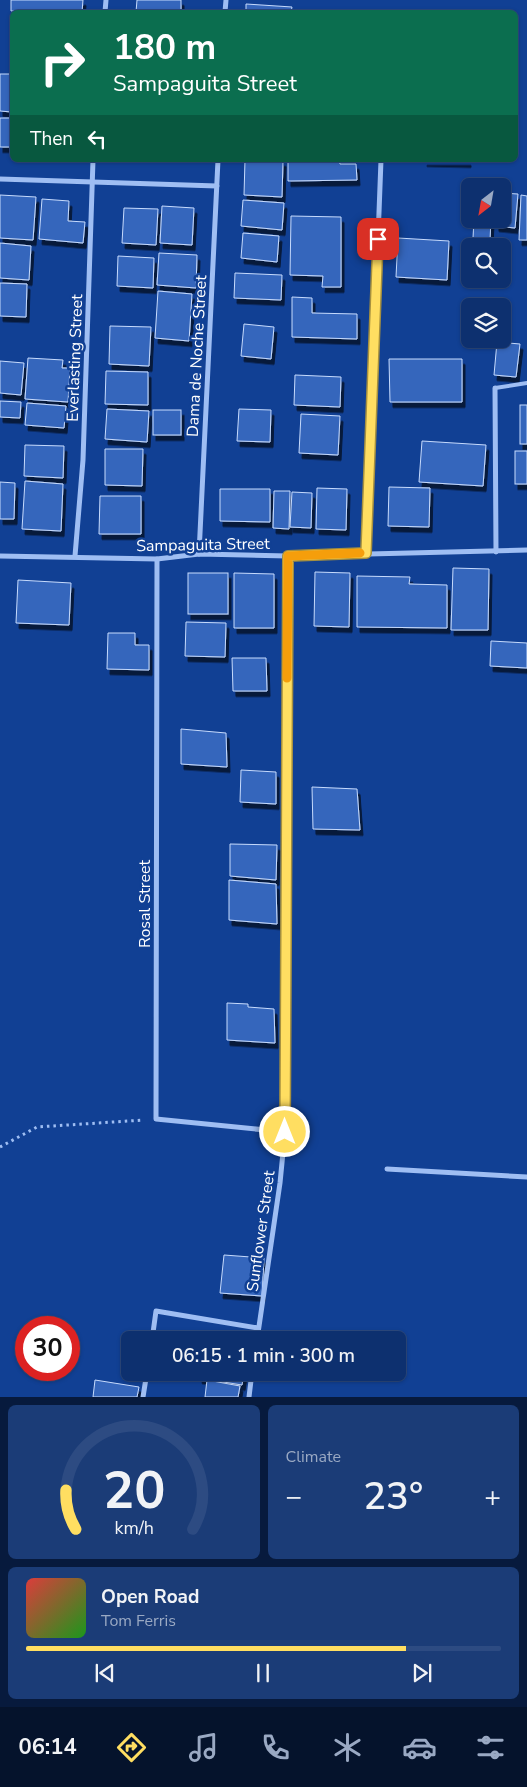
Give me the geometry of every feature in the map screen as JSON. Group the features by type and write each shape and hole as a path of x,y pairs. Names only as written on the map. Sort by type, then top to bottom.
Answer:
{"street":[{"name":"Everlasting Street","path":"75,556 83,460 93,162"},
{"name":"Dama de Noche Street","path":"200,554 218,162"},
{"path":"366,553 381,162"},
{"path":"0,179 217,186"},
{"path":"495,388 496,552"},
{"name":"Sampaguita Street","path":"0,556 157,559 200,554 288,556 527,550"},
{"name":"Sunflower Street","path":"258,1331 280,1183 285,1132 288,556"},
{"name":"Rosal Street","path":"156,1118 157,559"},
{"path":"156,1118 285,1132"},
{"path":"387,1169 527,1177"},
{"path":"153,1331 156,1311 258,1328"},
{"path":"143,1397 146,1381"},
{"path":"249,1397 251,1381"}],"lane":[{"path":"495,388 527,383"}],"path":[{"path":"0,1147 37,1127 156,1118"}],"building":[{"path":"11,0 83,0 82,10 11,10"},
{"path":"137,0 181,0 181,10 136,10"},
{"path":"246,4 292,7 291,10 246,10"},
{"path":"0,74 10,74 10,112 0,111"},
{"path":"0,118 10,118 10,147 0,147"},
{"path":"245,162 283,162 282,197 244,195"},
{"path":"288,162 340,162 340,164 356,164 357,180 288,181"},
{"path":"511,194 518,194 515,228 511,228"},
{"path":"0,195 36,197 33,240 0,238"},
{"path":"521,195 527,196 527,240 519,240"},
{"path":"42,199 69,201 68,221 85,222 83,243 39,239"},
{"path":"243,200 284,203 282,230 241,226"},
{"path":"162,206 194,208 192,245 160,243"},
{"path":"124,208 158,209 156,245 122,243"},
{"path":"291,216 341,217 341,287 322,287 323,276 290,275"},
{"path":"474,228 491,228 490,238 473,238"},
{"path":"243,233 279,236 277,262 241,258"},
{"path":"398,238 449,241 447,280 396,277"},
{"path":"0,243 31,246 29,280 0,278"},
{"path":"159,253 197,255 196,288 157,285"},
{"path":"118,256 154,258 153,288 117,286"},
{"path":"235,273 282,275 281,300 234,298"},
{"path":"0,283 27,284 26,317 0,316"},
{"path":"158,291 192,294 189,341 155,338"},
{"path":"292,297 312,298 312,313 357,314 357,339 292,337"},
{"path":"244,324 274,327 271,359 241,356"},
{"path":"110,326 151,327 149,366 109,364"},
{"path":"511,343 520,344 516,377 494,375 496,348 511,348"},
{"path":"28,358 63,360 62,368 70,368 68,402 25,399"},
{"path":"389,359 462,359 462,402 390,402"},
{"path":"0,361 24,363 21,395 0,393"},
{"path":"106,371 148,372 148,405 105,404"},
{"path":"295,375 341,377 340,407 294,405"},
{"path":"0,401 21,402 20,418 0,417"},
{"path":"27,403 66,406 64,428 25,425"},
{"path":"520,405 527,405 527,444 520,444"},
{"path":"107,409 149,411 147,442 105,439"},
{"path":"239,409 271,410 270,442 237,441"},
{"path":"153,410 181,410 181,435 153,435"},
{"path":"301,414 340,416 338,455 299,453"},
{"path":"422,441 486,445 483,486 419,482"},
{"path":"25,445 64,446 63,478 24,476"},
{"path":"105,449 143,449 142,486 105,485"},
{"path":"515,451 527,451 527,484 515,484"},
{"path":"25,481 63,484 61,531 22,529"},
{"path":"0,482 15,483 14,519 0,519"},
{"path":"389,487 430,488 429,527 388,526"},
{"path":"317,488 347,489 346,530 316,529"},
{"path":"220,489 270,489 270,522 220,521"},
{"path":"274,491 290,491 289,529 273,528"},
{"path":"292,492 312,493 311,528 290,527"},
{"path":"100,496 141,496 141,534 99,534"},
{"path":"453,568 489,569 488,630 451,630"},
{"path":"315,572 350,573 349,627 314,626"},
{"path":"188,573 228,573 228,614 188,614"},
{"path":"234,573 274,574 274,628 234,628"},
{"path":"357,576 410,577 409,584 447,585 447,628 357,627"},
{"path":"18,580 71,583 69,625 16,623"},
{"path":"186,622 226,623 225,657 185,656"},
{"path":"108,633 135,633 135,645 149,645 149,670 107,669"},
{"path":"491,641 527,643 527,668 490,666"},
{"path":"232,658 266,658 267,691 233,691"},
{"path":"181,729 226,733 227,767 181,764"},
{"path":"241,770 276,772 276,804 240,802"},
{"path":"312,787 357,789 360,830 313,829"},
{"path":"230,844 277,845 276,880 230,876"},
{"path":"229,880 276,884 277,924 229,920"},
{"path":"227,1003 248,1004 248,1007 274,1009 275,1043 227,1040"},
{"path":"224,1255 264,1258 262,1296 220,1293"},
{"path":"95,1380 139,1387 137,1397 93,1397"},
{"path":"207,1381 240,1386 238,1397 205,1397"},
{"path":"217,1381 243,1381 242,1385"}],"slow traffic":[{"path":"287,678 288,556 360,553"}],"route":[{"path":"285,1132 288,556 366,553 378,239"}]}
